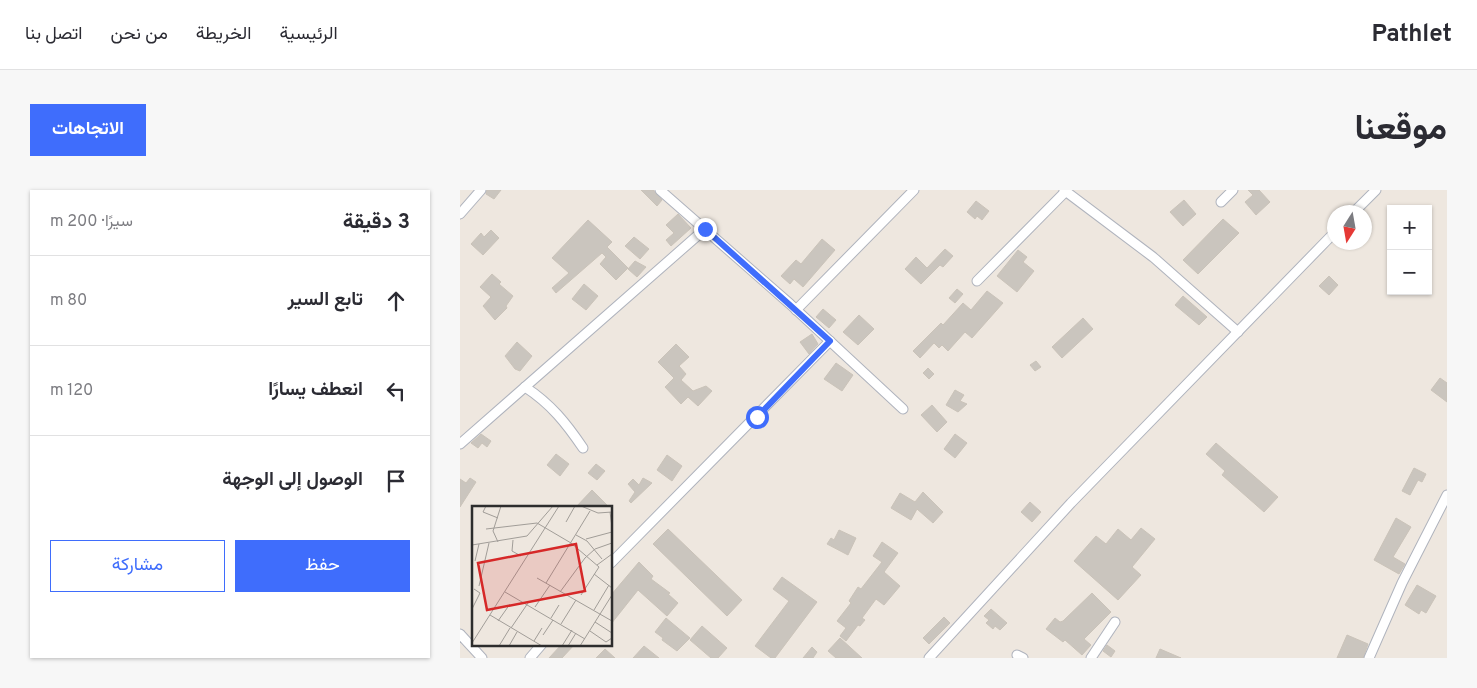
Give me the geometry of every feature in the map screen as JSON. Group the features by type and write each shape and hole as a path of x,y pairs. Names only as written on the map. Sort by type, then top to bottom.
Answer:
{"street":[{"path":"460,214 481,190"},
{"path":"660,190 796,310 904,409"},
{"path":"796,310 914,190"},
{"path":"1221,202 1233,190"},
{"path":"1361,205 1376,190"},
{"path":"977,281 1065,191 1153,257 1238,332"},
{"path":"460,444 705,229"},
{"path":"929,658 1071,503 1327,240"},
{"path":"612,562 830,341"},
{"path":"525,387 544,400 561,416 583,448"},
{"path":"1369,658 1402,583 1447,495"},
{"path":"1091,658 1115,622"},
{"path":"460,634 482,658"},
{"path":"530,658 540,646"}],"building":[{"path":"487,190 501,190 494,199 486,194"},
{"path":"641,190 653,190 662,200 657,206"},
{"path":"1248,190 1259,190 1270,202 1256,215 1245,202 1253,195"},
{"path":"1184,200 1196,214 1183,226 1170,212"},
{"path":"976,201 989,211 982,220 977,216 975,219 967,212"},
{"path":"678,214 691,228 671,246 666,240 674,233 666,225"},
{"path":"1223,219 1239,233 1198,274 1183,260"},
{"path":"588,220 612,242 607,247 628,268 616,280 600,264 606,257 602,253 556,293 552,288 569,273 552,258"},
{"path":"491,230 499,238 483,255 471,244 481,233 484,237"},
{"path":"634,237 649,249 640,259 625,246"},
{"path":"822,239 835,250 803,287 794,279 790,284 781,276 796,260 801,264"},
{"path":"945,249 953,256 943,267 940,265 921,284 905,269 916,257 927,268"},
{"path":"1018,250 1027,257 1023,262 1034,271 1017,292 997,276"},
{"path":"635,261 646,267 637,277 628,269"},
{"path":"492,274 501,282 499,284 513,296 506,306 507,308 495,320 483,306 491,297 480,287"},
{"path":"1329,276 1338,285 1329,295 1319,286"},
{"path":"584,284 598,296 586,310 572,299"},
{"path":"957,289 963,294 955,303 949,298"},
{"path":"987,291 1003,303 972,338 965,332 948,351 942,345 939,348 934,343 920,358 913,351 941,323 943,325 963,303 971,310"},
{"path":"1183,296 1207,317 1199,325 1175,305"},
{"path":"823,309 836,320 829,328 816,317"},
{"path":"859,315 874,329 858,345 843,332"},
{"path":"1083,318 1093,329 1062,358 1052,347"},
{"path":"812,334 818,344 809,354 800,342"},
{"path":"517,342 532,356 520,371 515,369 505,356"},
{"path":"676,344 689,357 679,366 686,374 681,380 693,391 706,386 712,391 698,406 688,397 681,404 665,387 674,378 658,362"},
{"path":"1036,361 1041,367 1035,371 1030,365"},
{"path":"836,363 853,375 842,391 824,379"},
{"path":"928,368 934,374 929,379 923,373"},
{"path":"1440,378 1447,383 1447,402 1431,390"},
{"path":"955,390 964,395 960,401 967,404 958,412 946,405"},
{"path":"932,405 947,422 937,432 921,415"},
{"path":"481,434 491,441 487,447 482,443 478,448 471,443"},
{"path":"955,434 967,443 955,458 944,449"},
{"path":"1216,443 1278,497 1264,512 1222,475 1225,471 1206,454"},
{"path":"556,454 569,464 560,476 547,465"},
{"path":"667,455 682,466 672,481 657,470"},
{"path":"596,464 605,471 597,480 588,473"},
{"path":"1414,468 1426,474 1422,482 1418,480 1410,495 1402,491"},
{"path":"470,478 476,482 460,507 460,479 466,483"},
{"path":"643,478 652,483 631,503 629,501 635,492 628,484 633,479 639,485"},
{"path":"592,490 608,506 577,506"},
{"path":"923,492 943,512 933,523 917,509 911,520 891,508 900,493 915,502"},
{"path":"1030,502 1041,512 1032,522 1021,512"},
{"path":"1396,518 1411,527 1393,557 1405,564 1399,574 1374,560"},
{"path":"1141,528 1155,539 1132,567 1141,575 1118,600 1074,561 1096,536 1106,544 1118,529 1131,540"},
{"path":"668,529 742,600 727,616 653,544"},
{"path":"839,530 856,538 848,555 827,544 831,538 834,540"},
{"path":"882,542 898,553 884,572 900,586 884,605 876,599 862,618 865,620 860,626 858,625 846,641 840,636 846,628 837,621 851,603 849,601 858,587 861,589 882,562 873,556"},
{"path":"639,562 653,576 651,579 670,593 668,594 678,603 667,616 638,590 612,623 612,594"},
{"path":"782,577 817,602 775,658 771,658 755,646 789,601 773,589"},
{"path":"1417,585 1436,596 1426,613 1421,610 1419,614 1405,605"},
{"path":"1092,593 1111,612 1084,639 1091,645 1082,655 1065,640 1063,642 1046,629 1055,618 1060,622 1063,621"},
{"path":"991,609 1007,623 1000,630 995,626 993,629 986,623 989,620 984,616"},
{"path":"944,617 950,623 929,644 923,638"},
{"path":"666,618 690,638 677,651 655,632"},
{"path":"702,626 727,648 718,658 711,658 690,640"},
{"path":"1347,635 1368,644 1363,658 1337,658"},
{"path":"840,638 862,658 836,658 828,651"},
{"path":"1107,645 1115,651 1111,657 1103,651"},
{"path":"560,646 573,646 562,658 549,658"},
{"path":"644,646 659,658 633,658"},
{"path":"812,647 817,652 813,658 803,658"},
{"path":"605,649 615,658 596,658"},
{"path":"1160,649 1181,658 1156,658"}],"route":[{"path":"705,229 830,341 757,417"}]}
